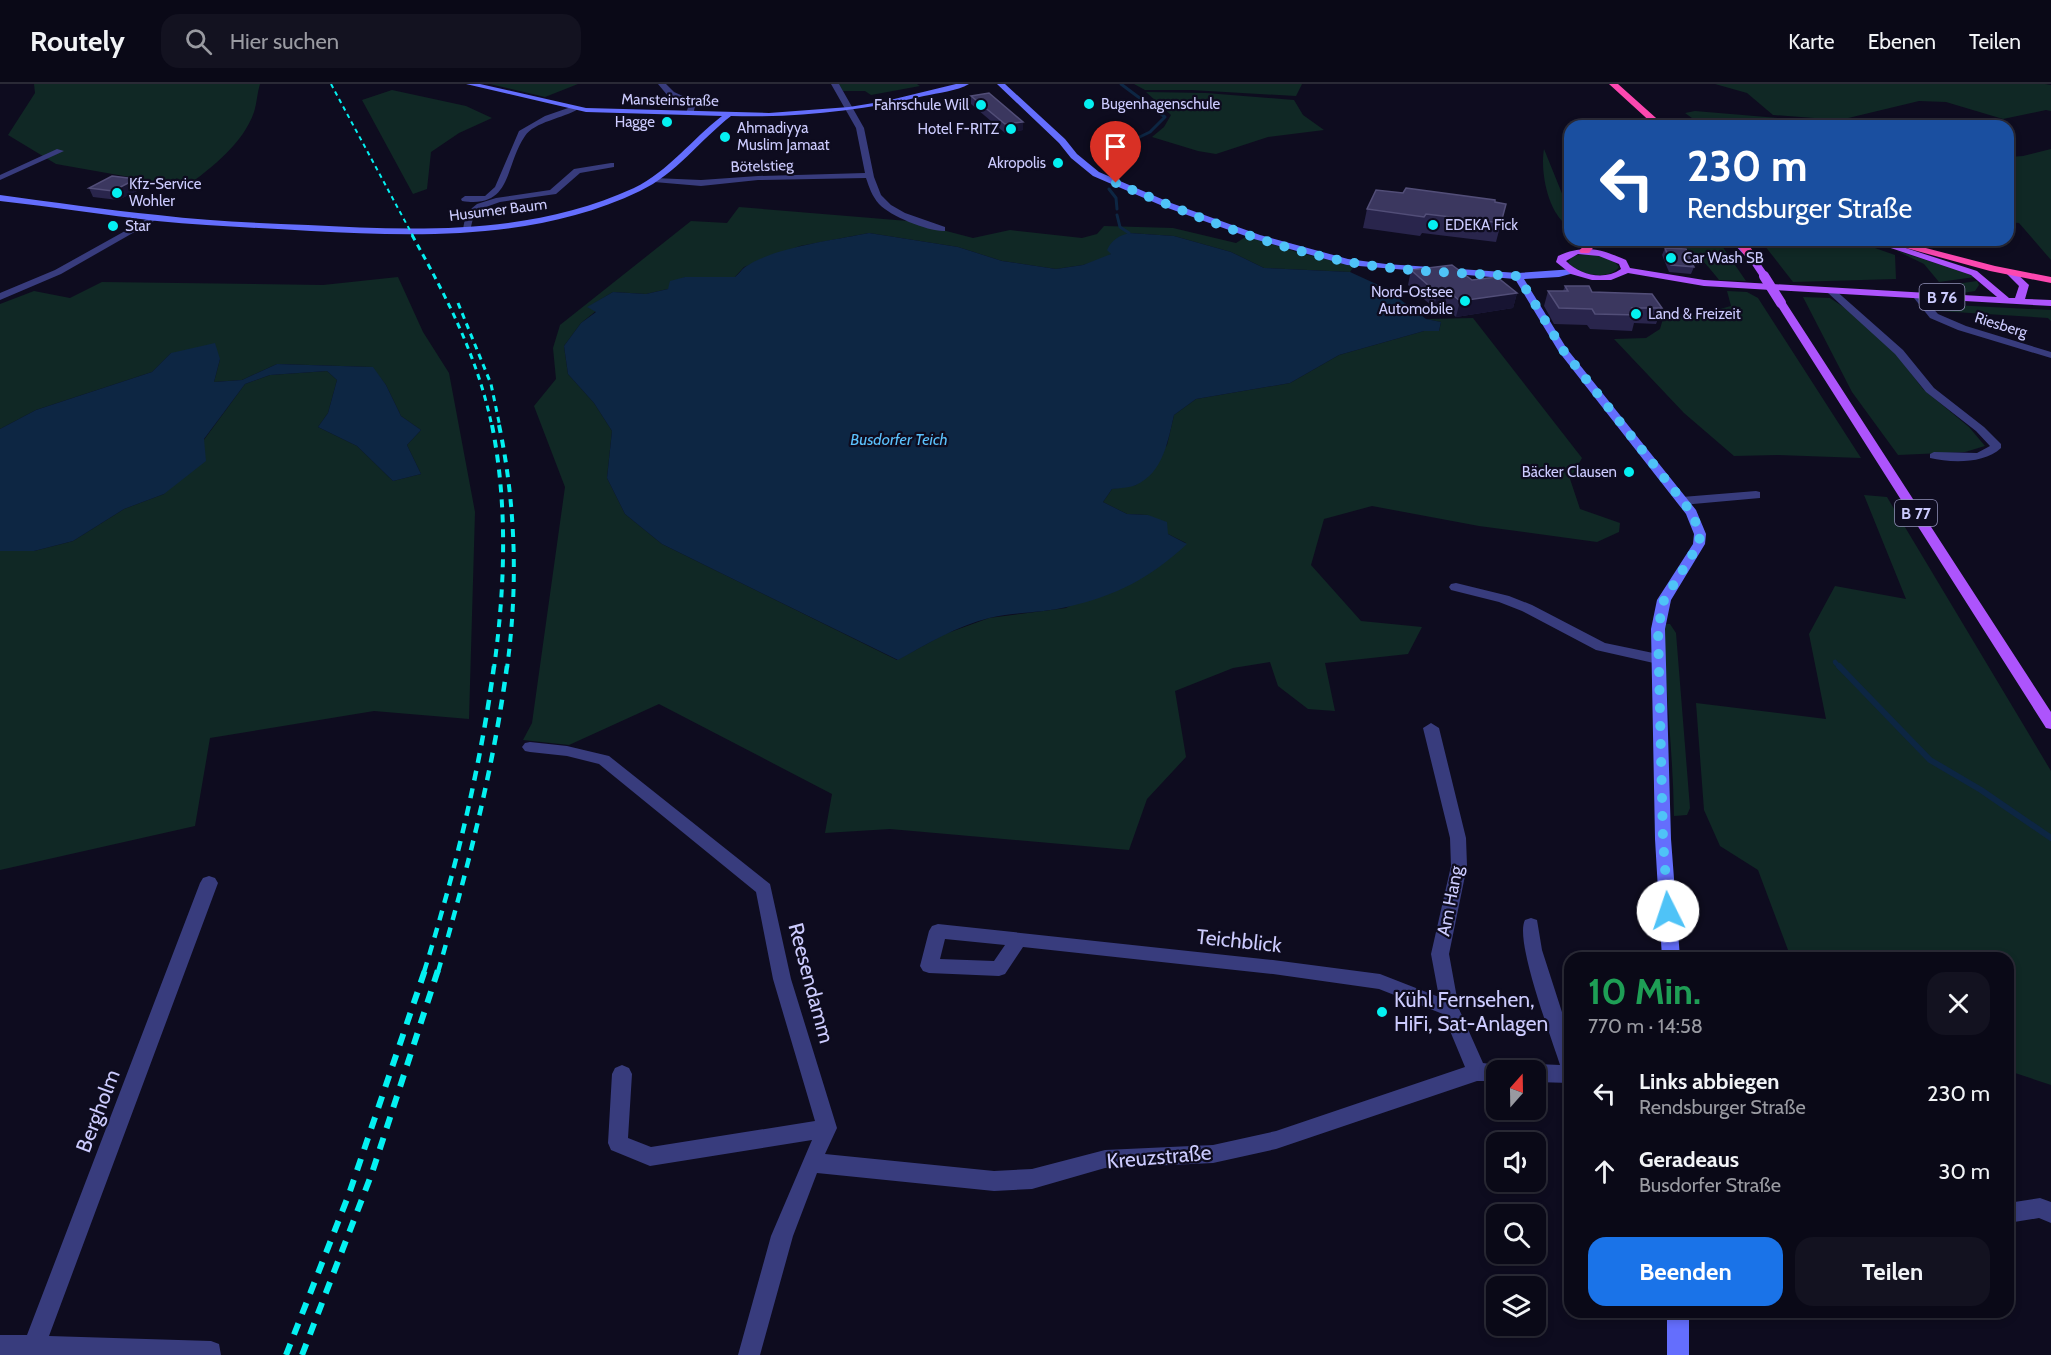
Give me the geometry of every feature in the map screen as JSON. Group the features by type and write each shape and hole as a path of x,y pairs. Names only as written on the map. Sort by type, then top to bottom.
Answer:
{"highway":[{"path":"1604,84 1643,120"},
{"path":"1613,84 1653,120"},
{"path":"1585,251 1589,246"},
{"path":"1743,246 1752,258"},
{"path":"1905,246 2011,273 2051,280"}],"main road":[{"path":"1605,246 1605,253 1623,262 1626,270"},
{"path":"1741,246 1752,258"},
{"path":"1749,246 1752,258"},
{"path":"1891,246 1974,273 2006,300"},
{"path":"1571,271 1561,262 1561,258 1570,253 1585,251 1609,255"},
{"name":"B 77","path":"1752,258 2051,724"},
{"name":"B 76","path":"1571,271 1603,278 1619,276 1626,270 1704,284 2051,303"},
{"path":"2011,273 2025,285 2018,301"}],"street":[{"name":"Mansteinstraße","path":"470,84 574,109 606,112 729,114"},
{"path":"662,84 671,94 693,104 690,112"},
{"path":"835,84 860,128 877,196 883,204 916,220 942,229"},
{"path":"729,114 769,115 849,109 965,84"},
{"path":"1000,84 1062,141 1074,156 1096,174 1168,205 1235,229 1347,262 1426,271 1518,276 1563,350 1698,524 1699,544 1664,600 1658,629 1663,839 1671,952"},
{"path":"465,199 487,198 499,188 522,133 548,118 574,109"},
{"name":"Husumer Baum","path":"0,198 155,218 369,232 467,229 564,216 609,202 641,188 679,160 729,114"},
{"path":"0,178 60,151"},
{"path":"467,229 470,213 480,206 499,200 553,192 577,171 611,165"},
{"name":"Bötelstieg","path":"654,180 700,183 759,178 871,175"},
{"path":"0,297 58,272 155,218"},
{"name":"B 76","path":"1518,276 1559,274 1571,271"},
{"path":"1831,291 1899,352 1930,390 1980,429 1997,446 1993,452 1976,456 1934,456"},
{"name":"Riesberg","path":"1917,296 1934,316 1962,328 2051,355"},
{"path":"1678,496 1756,495"},
{"path":"1456,587 1504,599 1527,608 1601,647 1658,659"},
{"name":"Am Hang","path":"1431,728 1458,838 1458,866 1440,954 1450,1009 1486,1070"},
{"name":"Reesendamm","path":"530,747 567,751 604,760 764,889 782,979 827,1128"},
{"name":"Bergholm","path":"32,1351 209,883"},
{"path":"1531,925 1533,950 1564,1046"},
{"name":"Teichblick","path":"1018,940 1273,967 1380,982 1450,1009"},
{"name":"Kreuzstraße","path":"812,1163 994,1181 1032,1179 1105,1160 1213,1154 1276,1140 1486,1072"},
{"path":"1546,1073 1564,1074"},
{"path":"622,1074 618,1143 650,1157 827,1128"},
{"path":"749,1355 782,1236 797,1195 827,1128"},
{"path":"2014,1212 2040,1208 2051,1213"},
{"path":"1678,1318 1678,1355"},
{"path":"0,1346 32,1351 211,1352"}],"green space":[{"path":"34,84 260,84 254,112 235,145 186,187 56,164 8,135 35,93"},
{"path":"490,84 578,84 545,97"},
{"path":"838,84 917,84 920,86 871,95 865,91 843,91"},
{"path":"1134,84 1302,84 1296,96 1191,90 1145,90"},
{"path":"1715,84 2045,84 2051,85 2051,111 2046,110 2003,119 1946,102 1919,101 1840,120 1773,115 1747,93"},
{"path":"392,90 466,106 492,118 459,133 431,152 427,189 413,194 362,100"},
{"path":"1146,92 1206,93 1294,100 1303,115 1324,130 1268,137 1216,154 1198,151 1152,137 1164,127 1171,115"},
{"path":"1695,111 1794,120 1695,120 1685,113"},
{"path":"1544,149 1563,196 1564,223 1555,212 1547,191"},
{"path":"2051,149 2051,260 2019,223 2014,223 2014,157"},
{"path":"739,207 908,221 973,238 1010,230 1082,238 1097,234 1104,226 1173,228 1236,243 1247,236 1300,253 1354,266 1350,272 1264,268 1231,252 1174,236 1129,233 1108,257 1083,265 1056,269 1002,261 958,247 869,233 800,246 744,267 735,277 685,277 668,289 646,294 613,292 588,307 596,311 581,323 564,346 568,374 594,403 612,431 607,478 625,514 662,544 897,660 945,634 989,618 1066,608 1186,543 1168,534 1148,515 1127,514 1103,502 1112,489 1136,485 1167,445 1174,415 1196,399 1290,383 1339,355 1424,331 1439,331 1441,322 1426,319 1473,318 1582,458 1570,479 1580,509 1620,523 1619,532 1597,542 1479,526 1372,506 1324,519 1311,565 1361,621 1422,627 1408,654 1325,663 1335,711 1308,709 1278,686 1270,662 1233,668 1175,691 1186,757 1147,799 1129,850 890,829 825,833 832,794 659,704 569,745 523,740 532,723 565,487 534,406 556,379 553,348 560,325 691,221 727,223"},
{"path":"1679,246 1722,246 1746,281 1719,280 1699,258"},
{"path":"1765,246 1869,246 1895,255 1896,279 1793,282"},
{"path":"1895,250 1975,277 1939,282 1924,264"},
{"path":"1572,256 1607,258 1619,267 1608,274 1601,275 1579,271 1568,263"},
{"path":"398,277 423,332 449,373 475,512 469,719 374,711 210,738 195,826 0,870 0,551 34,551 73,541 124,509 164,494 245,384 270,375 327,371 337,380 328,413 318,427 357,446 393,481 421,474 407,445 421,430 401,416 386,385 372,367 277,364 242,380 214,382 220,359 171,353 152,372 36,410 0,429 0,304 34,291 70,298 102,282 323,285"},
{"path":"1977,281 1979,285 1975,291 1941,292 1940,287 1942,286"},
{"path":"1727,291 1747,292 1758,298 1861,458 1734,456 1684,413 1614,339 1646,338 1660,329 1665,312 1694,316 1731,306"},
{"path":"1803,297 1830,298 1848,310 1894,351 1923,389 1969,427 1985,446 1965,452 1898,455 1852,392"},
{"path":"1934,304 2051,310 2051,321 2048,318 1938,311"},
{"path":"1864,495 1887,497 2051,771 2051,1085 2014,1073 2014,952 1789,952 1758,870 1720,846 1704,810 1696,703 1826,719 1809,634 1835,586 1906,599"},
{"path":"1664,624 1670,624 1676,633 1690,808 1687,815 1674,816"}],"water":[{"name":"Busdorfer Teich","path":"869,233 958,247 1002,261 1056,269 1083,265 1111,254 1107,250 1111,244 1119,237 1129,233 1174,236 1231,252 1264,268 1350,272 1385,288 1426,319 1441,322 1439,331 1424,331 1339,355 1290,383 1196,399 1174,415 1163,455 1152,473 1136,485 1112,489 1103,502 1127,514 1148,515 1167,522 1168,534 1187,544 1160,567 1117,591 1067,607 977,621 942,636 898,660 662,544 625,514 607,478 612,431 594,403 568,374 564,346 581,323 596,312 587,307 613,292 646,294 668,289 670,281 685,277 735,277 745,267 772,254 805,245"},
{"path":"215,343 220,359 214,382 242,380 277,364 373,367 386,385 401,416 421,430 407,445 421,474 393,481 357,446 318,427 328,413 337,380 327,371 270,375 245,384 204,439 206,461 164,494 124,509 73,541 34,551 0,551 0,429 36,410 152,372 171,353"}],"building":[{"path":"989,93 1023,122 1005,124 971,96"},
{"path":"112,176 136,179 113,191 89,188"},
{"path":"1406,188 1495,200 1495,202 1506,204 1501,223 1426,214 1424,217 1367,209 1376,190 1403,193"},
{"path":"1665,248 1686,249 1694,267 1671,265"},
{"path":"1452,265 1472,280 1497,277 1517,293 1460,301 1448,291 1437,293 1411,270"},
{"path":"1565,286 1589,286 1592,292 1652,294 1662,308 1632,308 1637,315 1595,314 1592,309 1559,308 1548,291 1568,291"}],"waterway":[{"path":"1106,165 1115,159 1123,145 1150,132 1165,117 1121,84"},
{"path":"1109,189 1116,198 1117,209"},
{"path":"1117,215 1120,227 1129,233"},
{"path":"1835,662 1840,668"},
{"path":"1839,666 1930,760 1981,790 2051,838"}],"railway":[{"path":"331,84 413,236"},
{"path":"412,235 460,328 478,376 492,427"},
{"path":"458,303 491,384 500,427"},
{"path":"492,425 503,516 501,607 494,668"},
{"path":"499,425 509,485 514,546 513,608 507,668"},
{"path":"424,972 465,820 482,744 494,666"},
{"path":"438,972 478,820 507,666"},
{"path":"286,1355 349,1194 425,970"},
{"path":"302,1355 372,1173 438,970"}],"place":[{"name":"Bugenhagenschule","path":"1089,104"},
{"name":"Fahrschule Will","path":"981,105"},
{"name":"Hagge","path":"667,122"},
{"name":"Hotel F-RITZ","path":"1011,129"},
{"name":"Ahmadiyya Muslim Jamaat","path":"725,137"},
{"name":"Akropolis","path":"1058,163"},
{"name":"Kfz-Service Wohler","path":"117,193"},
{"name":"EDEKA Fick","path":"1433,225"},
{"name":"Star","path":"113,226"},
{"name":"Car Wash SB","path":"1671,258"},
{"name":"Nord-Ostsee Automobile","path":"1465,301"},
{"name":"Land & Freizeit","path":"1636,314"},
{"name":"Bäcker Clausen","path":"1629,472"},
{"name":"Kühl Fernsehen, HiFi, Sat-Anlagen","path":"1382,1012"}],"route":[{"path":"1116,183 1168,205 1257,237 1347,262 1419,270 1518,276 1563,350 1631,440 1692,513 1698,524 1699,544 1668,591 1660,613 1658,629 1663,839 1668,911"}]}
